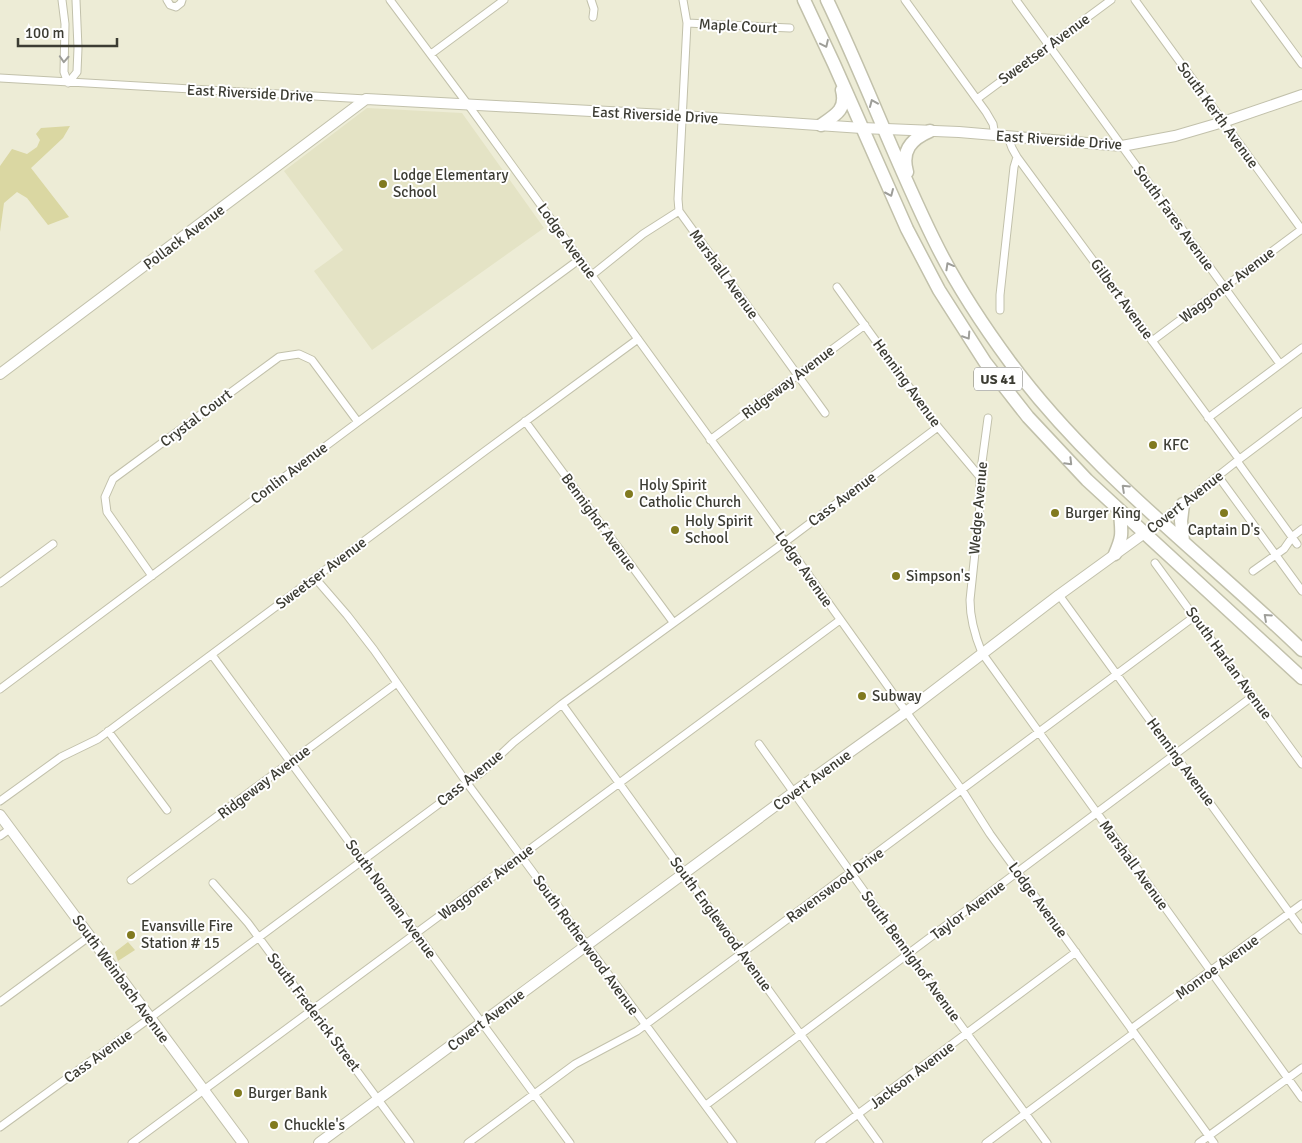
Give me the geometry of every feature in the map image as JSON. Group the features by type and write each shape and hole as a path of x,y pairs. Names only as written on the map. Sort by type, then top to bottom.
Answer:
{"highway":[{"name":"US 41","path":"804,0 920,254 968,338 1028,417 1064,456 1120,511 1302,678"},
{"name":"US 41","path":"827,0 935,242 959,286 1010,362 1071,435 1161,521 1302,650"},
{"path":"821,125 836,114 843,104 843,92 834,64"},
{"path":"912,194 905,166 905,155 908,146 914,140 930,131"},
{"path":"1183,504 1181,521 1184,541"},
{"path":"1115,554 1122,533 1120,511"}],"street":[{"path":"62,0 65,24 64,72 68,83"},
{"path":"68,83 77,72 76,0"},
{"path":"167,0 172,7 179,5 182,0"},
{"name":"Lodge Avenue","path":"390,0 785,542 962,790 990,834 1214,1143"},
{"path":"431,54 504,0"},
{"path":"591,0 594,9 593,17"},
{"path":"592,275 643,234 679,211 678,190 687,23 683,0"},
{"path":"916,0 907,2 991,119 995,136"},
{"name":"South Fares Avenue","path":"1016,0 1280,364"},
{"name":"Sweetser Avenue","path":"977,99 1049,44 1112,0"},
{"name":"South Kerth Avenue","path":"1135,0 1302,230"},
{"path":"1255,0 1302,64"},
{"name":"Maple Court","path":"687,23 790,28"},
{"name":"East Riverside Drive","path":"0,78 469,106 959,132 1122,146 1175,136 1302,95"},
{"name":"Pollack Avenue","path":"0,374 366,99"},
{"name":"Gilbert Avenue","path":"1008,137 1017,157 1297,542"},
{"path":"1000,310 1014,167 1017,157"},
{"name":"Marshall Avenue","path":"679,211 825,413"},
{"name":"Waggoner Avenue","path":"1152,341 1302,230"},
{"name":"Conlin Avenue","path":"0,689 580,259"},
{"name":"Henning Avenue","path":"837,287 938,427 980,477"},
{"name":"Ridgeway Avenue","path":"710,440 865,325"},
{"name":"Sweetser Avenue","path":"0,801 61,757 89,744 108,731 638,340"},
{"path":"1208,418 1302,348"},
{"name":"Crystal Court","path":"152,576 107,512 105,497 114,479 279,357 299,354 312,360 358,422"},
{"name":"Covert Avenue","path":"319,1143 794,792 906,712 1059,595 1161,521 1302,412"},
{"name":"Wedge Avenue","path":"974,628 970,614 970,600 980,505 980,477 988,418"},
{"name":"Bennighof Avenue","path":"525,422 673,622"},
{"name":"Cass Avenue","path":"0,1127 488,767 514,742 562,704 785,542 938,427"},
{"path":"1218,476 1302,591"},
{"path":"1253,571 1284,548 1297,542 1302,529"},
{"path":"0,583 53,544"},
{"name":"South Harlan Avenue","path":"1155,563 1302,764"},
{"name":"South Rotherwood Avenue","path":"315,578 347,615 521,856 734,1143"},
{"name":"Henning Avenue","path":"1059,595 1302,930"},
{"name":"Ravenswood Drive","path":"468,1143 584,1059 620,1041 646,1025 1195,616"},
{"name":"Waggoner Avenue","path":"132,1143 840,620"},
{"name":"Marshall Avenue","path":"974,628 982,653 1302,1098"},
{"name":"South Norman Avenue","path":"212,655 570,1143"},
{"name":"Ridgeway Avenue","path":"131,880 397,683"},
{"name":"Taylor Avenue","path":"706,1105 910,954 1174,753 1253,696"},
{"name":"South Englewood Avenue","path":"562,704 879,1143"},
{"path":"108,731 167,810"},
{"name":"South Bennighof Avenue","path":"759,744 1048,1143"},
{"name":"South Weinbach Avenue","path":"0,815 243,1143"},
{"path":"0,836 10,829"},
{"name":"South Frederick Street","path":"213,883 240,913 410,1143"},
{"name":"Monroe Avenue","path":"986,1143 1210,971 1302,904"},
{"path":"0,1002 90,936"},
{"name":"Jackson Avenue","path":"819,1143 1076,952"},
{"path":"1199,1143 1302,1068"}],"shaded area":[{"path":"367,108 462,113 544,228 372,350 314,271 343,250 284,171"},
{"path":"70,126 63,138 31,168 69,217 48,225 27,198 17,192 4,203 0,232 0,166 12,149 27,154 37,147 40,140 36,134 41,128"},
{"path":"128,942 135,950 118,961 115,952"}],"place":[{"name":"Lodge Elementary School","path":"383,184"},
{"name":"KFC","path":"1153,445"},
{"name":"Holy Spirit Catholic Church","path":"629,494"},
{"name":"Burger King","path":"1055,513"},
{"name":"Captain D's","path":"1224,513"},
{"name":"Holy Spirit School","path":"675,530"},
{"name":"Simpson's","path":"896,576"},
{"name":"Subway","path":"862,696"},
{"name":"Evansville Fire Station # 15","path":"131,935"},
{"name":"Burger Bank","path":"238,1093"},
{"name":"Chuckle's","path":"274,1125"}]}
